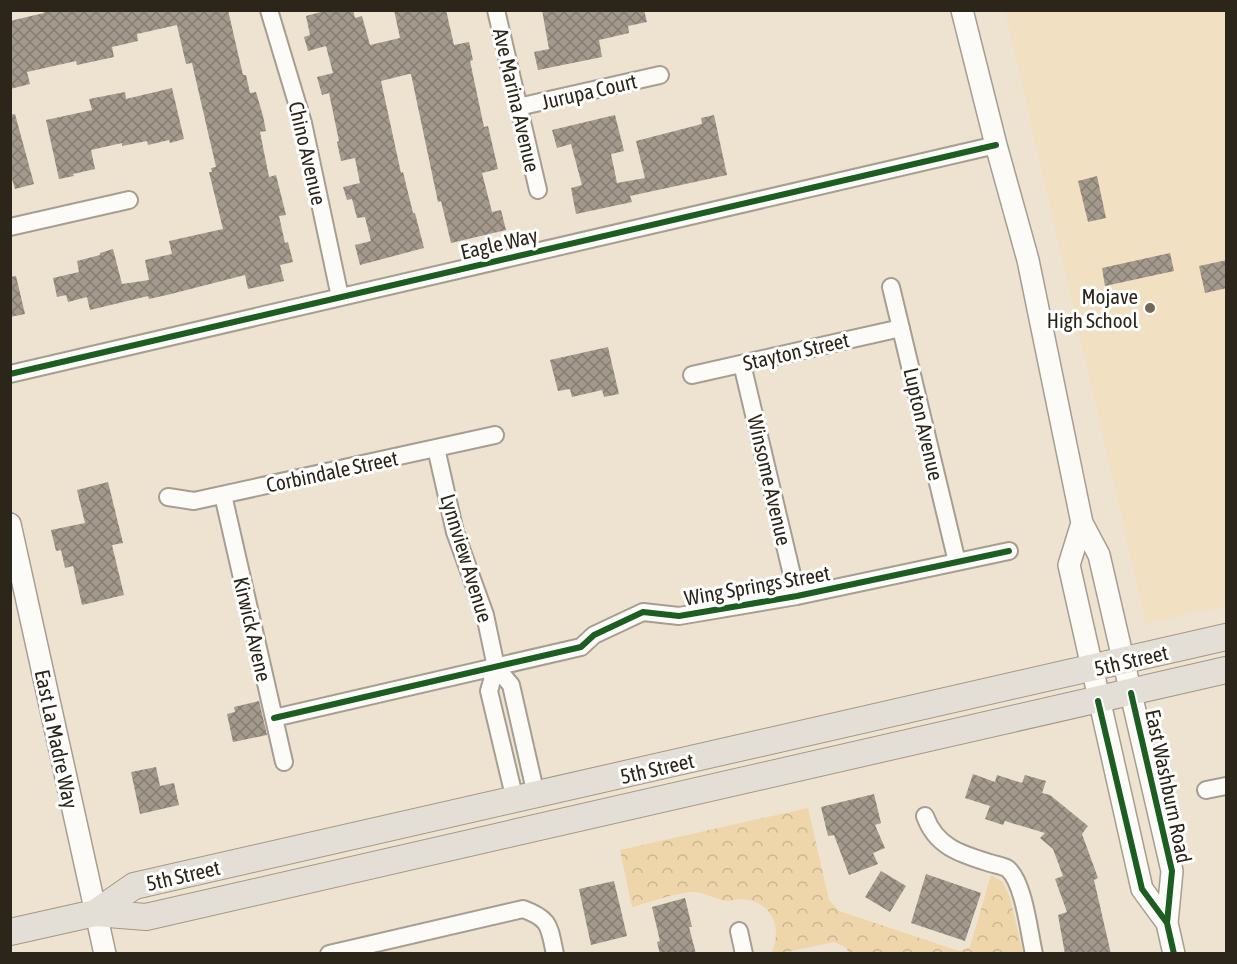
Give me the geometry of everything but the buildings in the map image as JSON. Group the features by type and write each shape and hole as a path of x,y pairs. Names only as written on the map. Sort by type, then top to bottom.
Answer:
{"main road":[{"name":"5th Street","path":"95,913 134,886 1227,637"},
{"name":"5th Street","path":"10,932 95,913 146,917 1227,670"}],"street":[{"name":"Chino Avenue","path":"269,10 303,123 340,297"},
{"name":"Ave Marina Avenue","path":"496,10 538,190"},
{"name":"East Washburn Road","path":"962,10 1028,260 1082,523 1099,555 1172,871 1167,923 1174,954"},
{"name":"Jurupa Court","path":"518,107 660,75"},
{"name":"Eagle Way","path":"10,374 996,145"},
{"path":"10,227 129,200"},
{"name":"Lupton Avenue","path":"891,286 957,562"},
{"name":"Stayton Street","path":"692,375 901,328"},
{"name":"Winsome Avenue","path":"742,364 797,596"},
{"name":"Corbindale Street","path":"168,497 194,501 495,435"},
{"name":"Lynnview Avenue","path":"436,448 455,532 485,615 496,667 511,685 525,797"},
{"name":"Kirwick Avene","path":"223,495 284,762"},
{"name":"East Washburn Road","path":"1082,523 1069,565 1143,890 1167,923"},
{"name":"East La Madre Way","path":"10,524 105,954"},
{"name":"Wing Springs Street","path":"274,718 581,648 594,635 643,612 679,616 797,596 1009,551"},
{"name":"Lynnview Avenue","path":"496,667 489,691 525,797"},
{"path":"1206,790 1227,786"},
{"path":"925,816 929,828 938,839 957,852 1007,868 1020,886 1034,954"},
{"path":"329,954 389,947 523,909 537,914 548,924 555,954"},
{"path":"739,932 744,954"}],"shaded area":[{"name":"Mojave High School","path":"1005,11 1226,11 1226,606 1146,624"}],"green space":[{"path":"808,808 829,900 839,911 959,951 970,947 991,875 1003,882 1010,898 1023,953 848,953 847,948 834,942 772,953 776,934 775,925 768,911 753,901 742,899 728,901 691,892 632,907 620,850"}],"cycle path":[{"path":"10,374 996,145"},
{"path":"274,718 581,647 594,635 643,612 679,616 797,596 1009,551"},
{"path":"1131,693 1172,871 1167,923 1174,954"},
{"path":"1098,701 1142,889 1167,923"}],"place":[{"name":"Mojave High School","path":"1150,308"}]}
